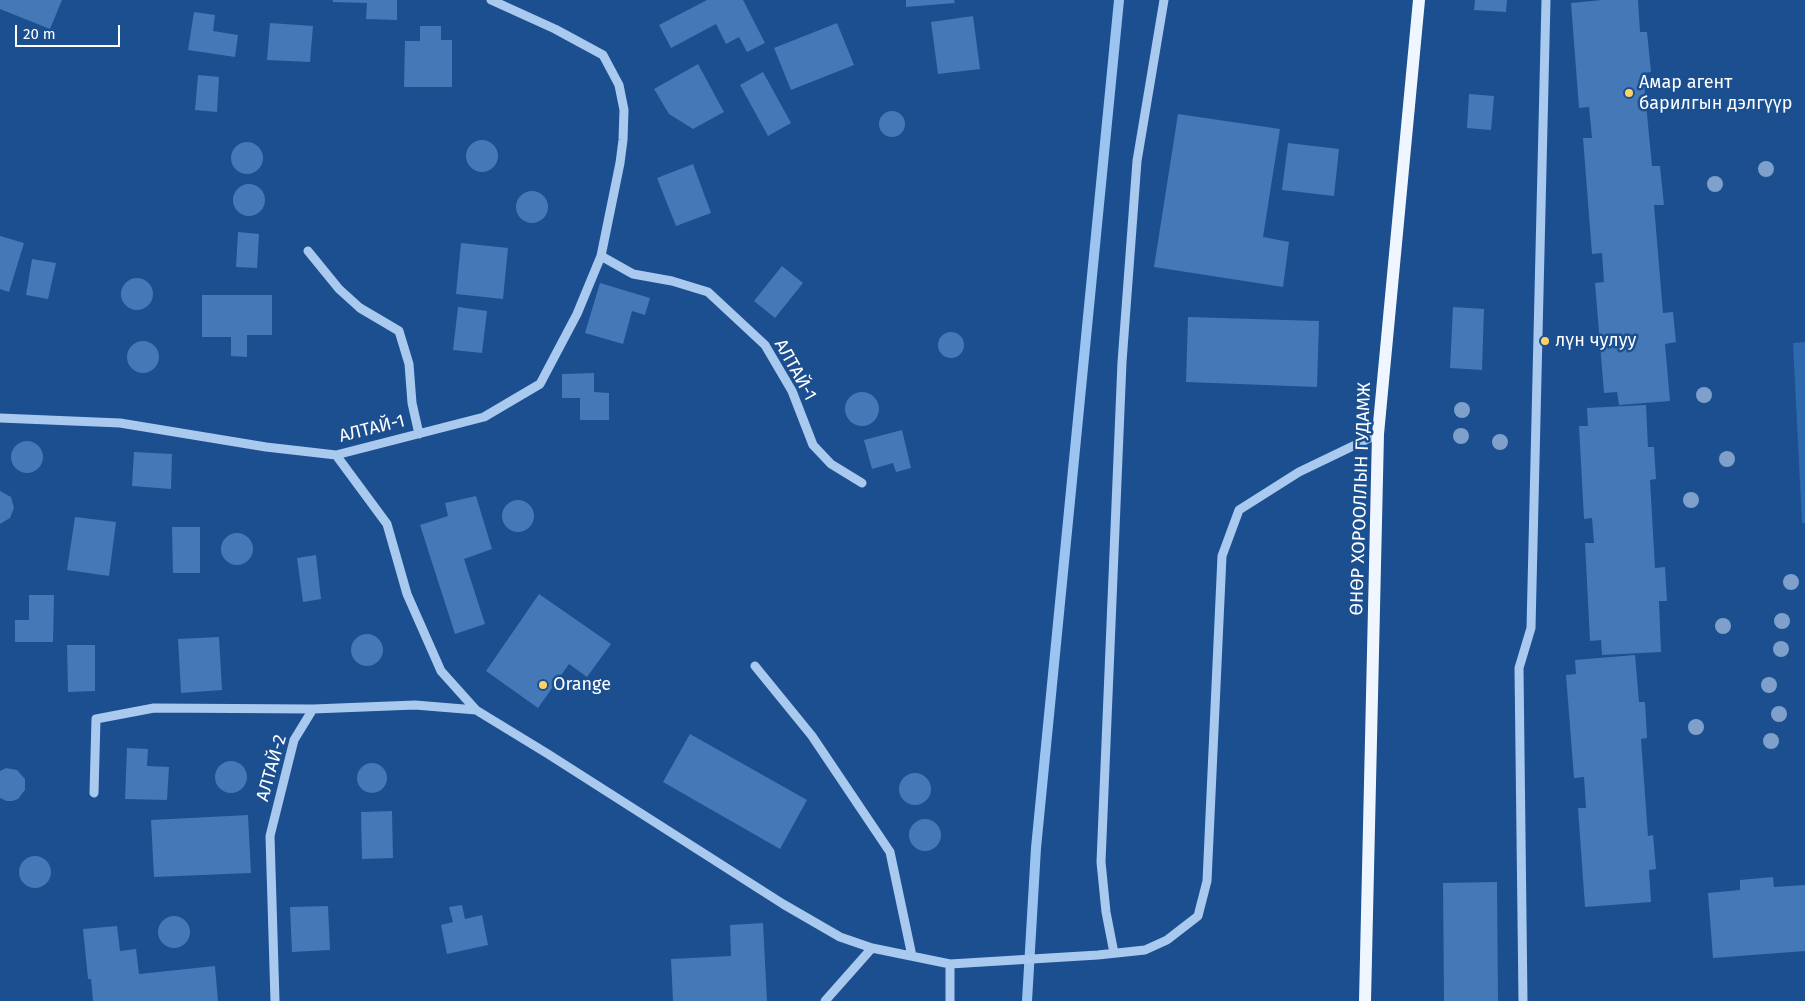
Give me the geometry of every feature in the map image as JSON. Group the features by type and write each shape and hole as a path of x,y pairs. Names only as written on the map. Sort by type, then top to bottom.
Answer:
{"main road":[{"name":"ӨНӨР ХОРООЛЛЫН ГУДАМЖ","path":"1365,1001 1378,434 1419,0"}],"street":[{"name":"АЛТАЙ-1","path":"0,418 120,423 266,447 336,455 484,417 540,384 577,314 601,256 623,140 624,110 619,85 603,55 555,29 491,0"},
{"path":"1114,953 1106,912 1101,862 1122,362 1137,161 1164,0"},
{"path":"1522,1001 1519,668 1531,628 1546,0"},
{"path":"308,251 339,289 360,308 399,331 409,364 412,402 418,434"},
{"name":"АЛТАЙ-1","path":"601,256 633,274 672,281 708,292 765,345 792,391 813,445 831,464 862,483"},
{"path":"336,455 387,524 407,594 441,671 476,710 783,904 840,937 872,948 950,964 1098,956 1145,950 1167,940 1198,916 1207,881 1222,556 1239,510 1299,472 1378,434"},
{"path":"755,666 812,736 890,852 912,956"},
{"path":"94,793 96,719 154,708 314,709 415,704 476,710"},
{"name":"АЛТАЙ-2","path":"275,1001 270,836 294,740 314,709"},
{"path":"825,1001 872,948"},
{"path":"950,964 950,1001"}],"shaded area":[{"path":"1805,342 1805,523 1802,523 1793,343"}],"building":[{"path":"0,0 62,0 50,29 0,9"},
{"path":"333,0 397,0 397,20 366,19 367,3 333,2"},
{"path":"707,0 743,0 765,43 747,52 739,37 726,44 716,24 671,48 659,25"},
{"path":"906,0 954,0 955,3 906,7"},
{"path":"1475,0 1507,0 1506,12 1474,10"},
{"path":"1602,0 1638,0 1640,32 1647,32 1651,72 1643,73 1652,166 1660,166 1664,205 1654,205 1663,313 1673,312 1676,342 1665,344 1670,401 1619,405 1617,392 1604,393 1595,283 1604,282 1602,253 1592,254 1583,138 1592,138 1589,107 1579,108 1571,3"},
{"path":"194,12 215,15 213,31 238,35 235,57 188,50"},
{"path":"973,16 980,69 938,74 931,22"},
{"path":"270,23 313,26 310,62 267,60"},
{"path":"837,23 854,65 791,90 774,48"},
{"path":"420,26 441,26 441,40 452,40 452,87 404,87 405,41 420,41"},
{"path":"698,64 724,112 693,129 669,114 654,89"},
{"path":"763,72 791,123 768,136 740,85"},
{"path":"198,75 219,77 217,112 195,110"},
{"path":"1469,94 1494,96 1491,130 1467,128"},
{"path":"892,111 902,114 905,124 902,134 892,137 882,134 879,124 882,114"},
{"path":"1178,114 1280,129 1263,237 1289,242 1283,287 1154,267"},
{"path":"482,140 494,144 498,156 494,168 482,172 470,168 466,156 470,144"},
{"path":"247,142 259,146 263,158 259,170 247,174 235,170 231,158 235,146"},
{"path":"1288,143 1339,149 1334,196 1282,190"},
{"path":"693,164 711,213 676,226 657,178"},
{"path":"249,184 261,188 265,200 261,212 249,216 237,212 233,200 237,188"},
{"path":"532,191 544,195 548,207 544,219 532,223 520,219 516,207 520,195"},
{"path":"238,232 259,234 257,268 236,267"},
{"path":"0,236 24,243 9,292 0,289"},
{"path":"461,243 508,248 503,299 456,294"},
{"path":"32,259 56,263 48,299 26,295"},
{"path":"782,266 803,283 775,318 754,301"},
{"path":"137,278 149,282 153,294 149,306 137,310 125,306 121,294 125,282"},
{"path":"600,283 650,298 645,315 632,311 623,344 585,333"},
{"path":"202,295 272,295 272,335 247,335 247,357 231,356 231,337 202,337"},
{"path":"458,307 487,311 482,353 453,350"},
{"path":"1453,307 1484,309 1482,370 1450,368"},
{"path":"1188,317 1319,321 1317,387 1186,382"},
{"path":"951,332 961,335 964,345 961,355 951,358 941,355 938,345 941,335"},
{"path":"143,341 155,345 159,357 155,369 143,373 131,369 127,357 131,345"},
{"path":"594,373 594,392 609,393 609,420 580,420 580,398 562,398 562,374"},
{"path":"862,392 874,397 879,409 874,421 862,426 850,421 845,409 850,397"},
{"path":"1646,405 1648,447 1654,447 1656,479 1650,480 1655,568 1665,567 1667,601 1659,601 1661,652 1602,655 1601,640 1590,641 1585,543 1594,543 1592,518 1584,519 1579,426 1588,426 1587,408"},
{"path":"902,430 911,468 896,472 893,463 872,469 864,440"},
{"path":"27,441 39,445 43,457 39,469 27,473 15,469 11,457 15,445"},
{"path":"134,452 172,454 171,489 132,486"},
{"path":"0,491 11,497 14,508 10,518 0,524"},
{"path":"476,496 492,549 464,559 485,624 455,634 420,525 448,516 445,503"},
{"path":"518,500 530,504 534,516 530,528 518,532 506,528 502,516 506,504"},
{"path":"75,517 116,522 109,576 67,570"},
{"path":"172,527 200,527 200,573 173,573"},
{"path":"237,533 249,537 253,549 249,561 237,565 225,561 221,549 225,537"},
{"path":"316,555 321,599 303,602 297,558"},
{"path":"539,594 611,644 587,677 569,664 538,708 486,671"},
{"path":"29,595 54,595 53,642 15,642 15,620 29,620"},
{"path":"367,634 379,638 383,650 379,662 367,666 355,662 351,650 355,638"},
{"path":"219,637 222,690 181,693 178,639"},
{"path":"67,645 95,645 95,691 68,692"},
{"path":"1635,655 1639,702 1645,702 1647,738 1641,739 1648,836 1653,835 1656,869 1649,870 1651,902 1585,907 1578,808 1586,808 1584,777 1574,778 1566,675 1576,674 1575,660"},
{"path":"690,734 807,800 780,849 663,782"},
{"path":"127,748 148,749 147,766 169,767 167,800 125,799"},
{"path":"231,761 243,765 247,777 243,789 231,793 219,789 215,777 219,765"},
{"path":"372,763 383,767 387,778 383,789 372,793 361,789 357,778 361,767"},
{"path":"6,768 17,770 25,779 25,790 18,799 12,801 0,798 0,771"},
{"path":"915,773 927,777 931,789 927,801 915,805 903,801 899,789 903,777"},
{"path":"392,811 393,858 362,859 361,812"},
{"path":"248,815 251,873 154,877 151,820"},
{"path":"925,819 937,823 941,835 937,847 925,851 913,847 909,835 913,823"},
{"path":"35,856 47,860 51,872 47,884 35,888 23,884 19,872 23,860"},
{"path":"1773,877 1774,887 1805,885 1805,951 1713,958 1708,893 1740,890 1740,880"},
{"path":"1497,882 1498,1001 1444,1001 1443,883"},
{"path":"462,905 465,919 482,915 488,945 447,954 441,925 453,922 449,907"},
{"path":"328,906 330,950 292,952 290,907"},
{"path":"174,916 186,920 190,932 186,944 174,948 162,944 158,932 162,920"},
{"path":"763,923 767,1001 673,1001 671,959 731,956 730,925"},
{"path":"117,926 120,951 136,949 139,974 215,966 218,1001 93,1001 91,979 88,979 83,929"}],"waterway":[{"path":"1027,1001 1036,848 1119,0"}],"place":[{"name":"Амар агент барилгын дэлгүүр","path":"1629,93"},
{"name":"лүн чулуу","path":"1545,341"},
{"name":"Orange","path":"543,685"}]}
